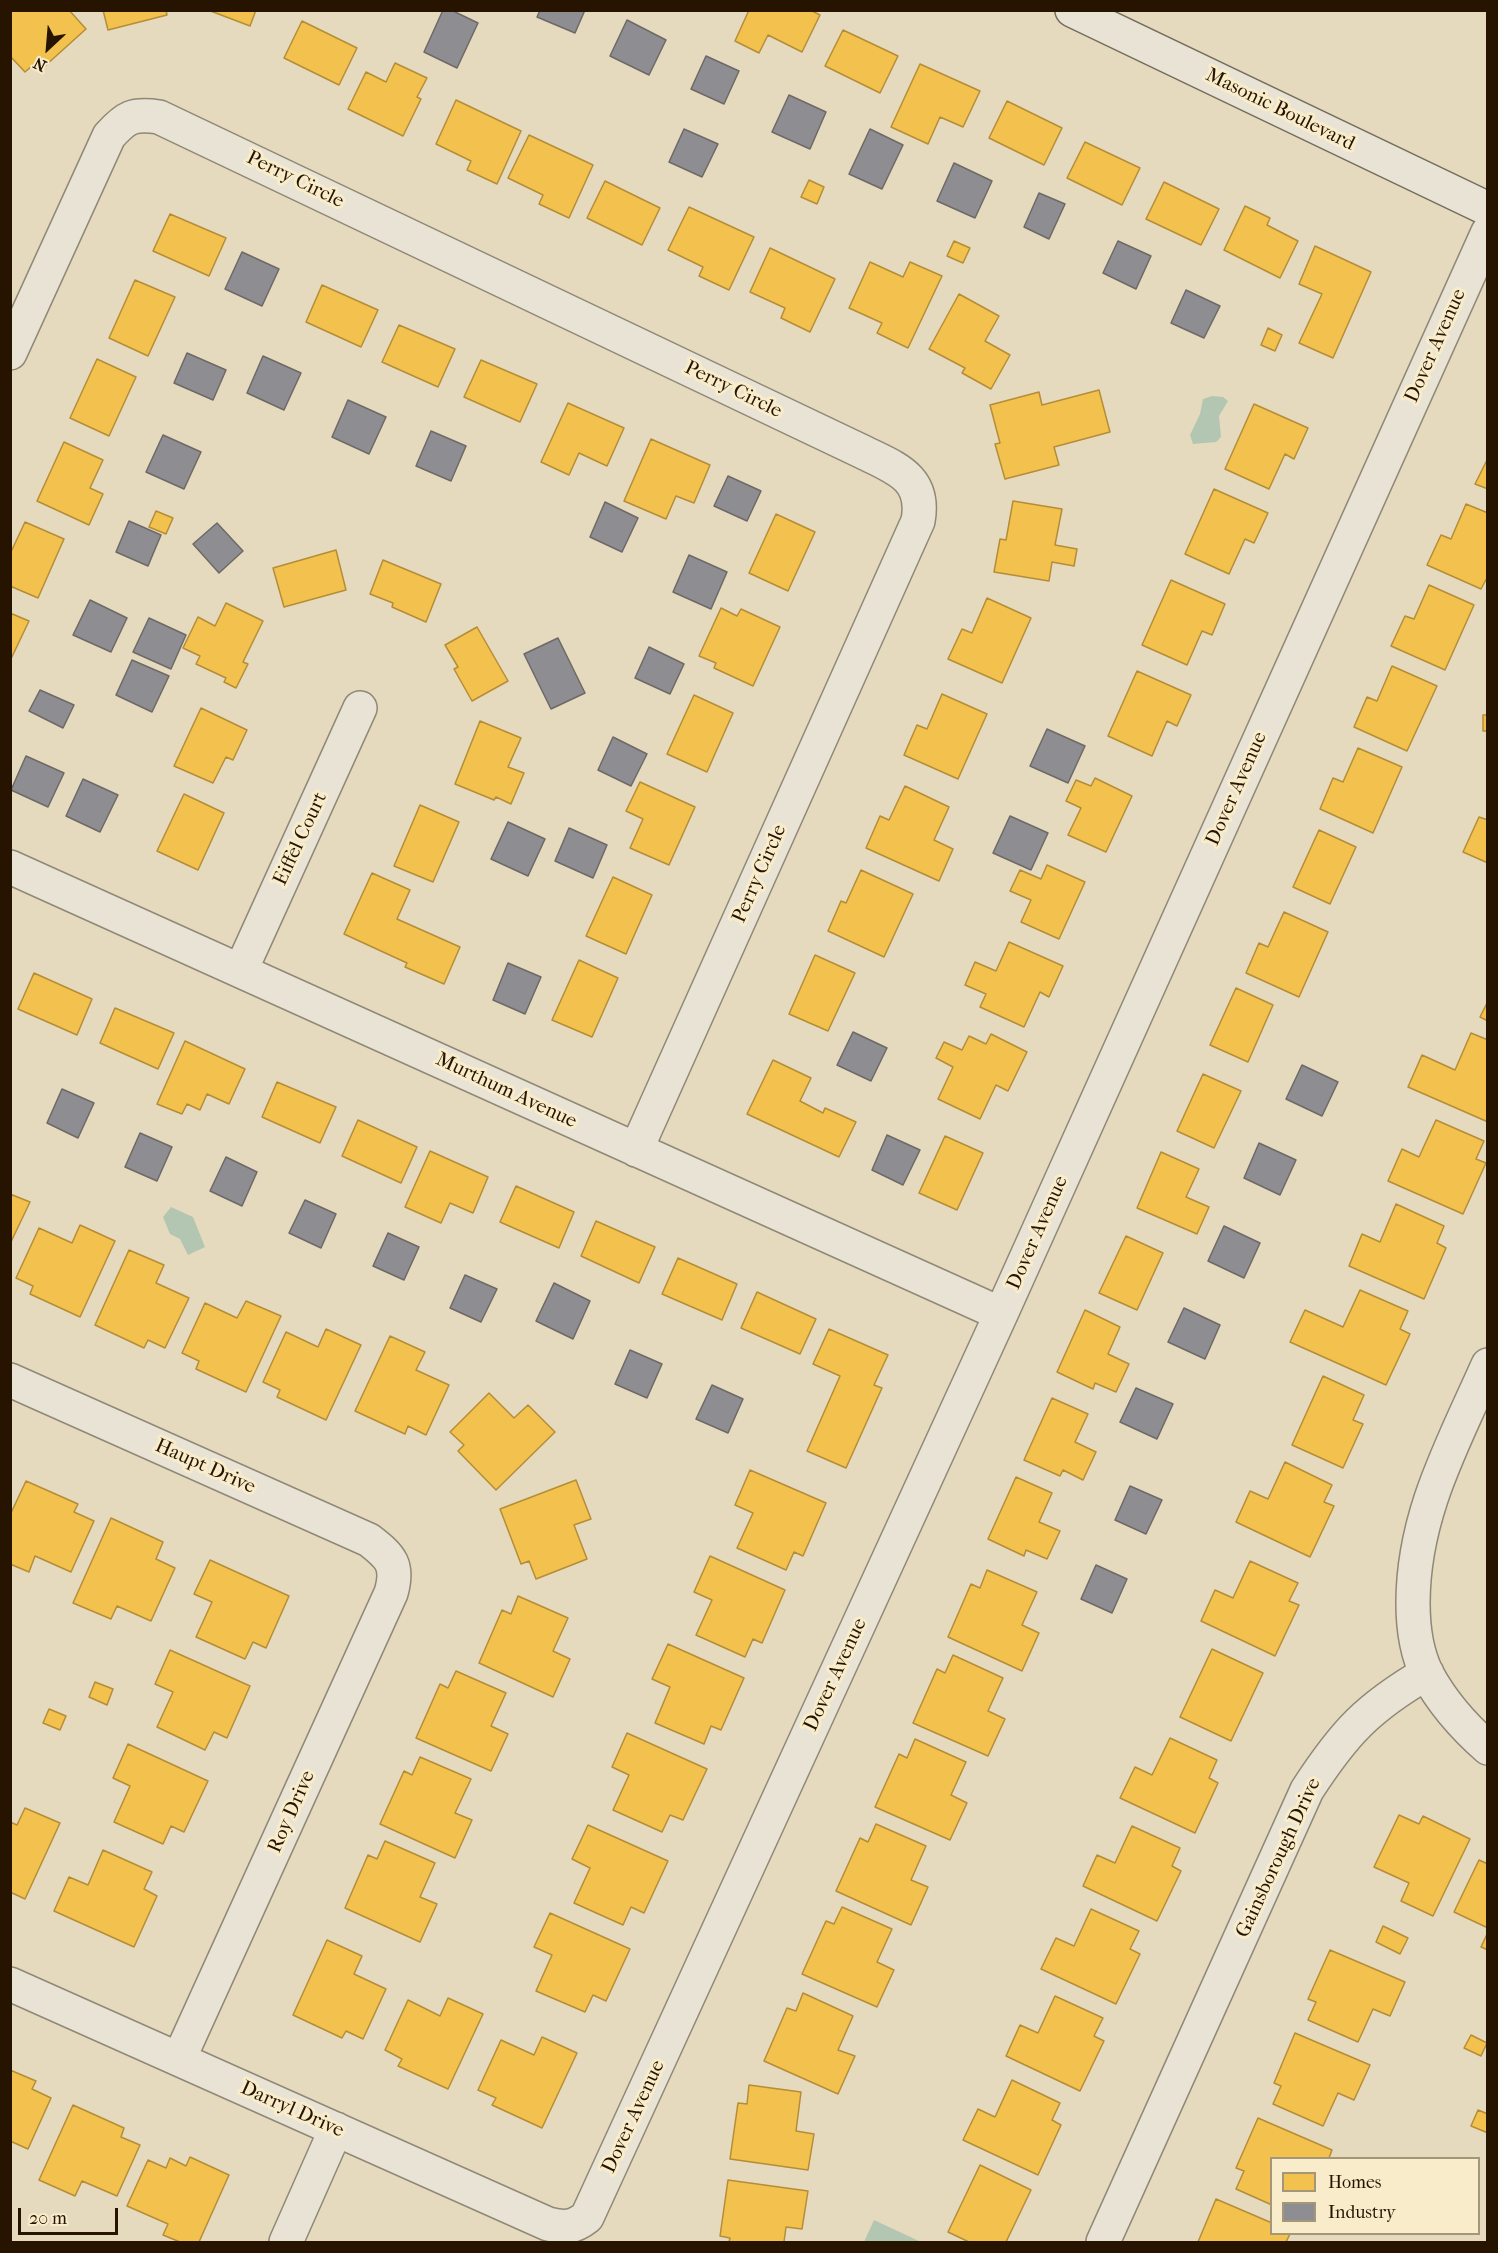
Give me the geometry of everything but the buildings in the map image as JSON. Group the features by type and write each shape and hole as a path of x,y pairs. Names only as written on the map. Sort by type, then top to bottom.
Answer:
{"street":[{"name":"Masonic Boulevard","path":"1072,10 1488,209"},
{"name":"Perry Circle","path":"10,353 109,136 122,121 139,114 159,117 863,452 897,469 911,480 919,495 918,520 636,1150"},
{"name":"Dover Avenue","path":"576,2226 587,2217 595,2201 1001,1314 1488,232"},
{"name":"Eiffel Court","path":"241,970 360,708"},
{"name":"Murthum Avenue","path":"10,867 1001,1314"},
{"path":"1488,1365 1441,1472 1422,1523 1413,1573 1413,1622 1417,1648 1427,1673 1469,1731 1488,1748"},
{"name":"Haupt Drive","path":"10,1380 369,1540 393,1563"},
{"name":"Roy Drive","path":"179,2059 391,1593 395,1577 393,1563"},
{"name":"Gainsborough Drive","path":"1103,2242 1307,1790 1333,1752 1365,1714 1390,1695 1427,1673"},
{"name":"Darryl Drive","path":"10,1983 548,2224 562,2227 576,2226"},
{"path":"286,2242 336,2129"}],"shaded area":[{"path":"1212,396 1223,397 1228,401 1219,416 1221,437 1216,442 1193,444 1190,435 1200,414 1203,399"},
{"path":"171,1207 193,1217 205,1247 188,1255 180,1239 170,1234 163,1217"},
{"path":"874,2220 919,2241 919,2242 864,2242"}]}
